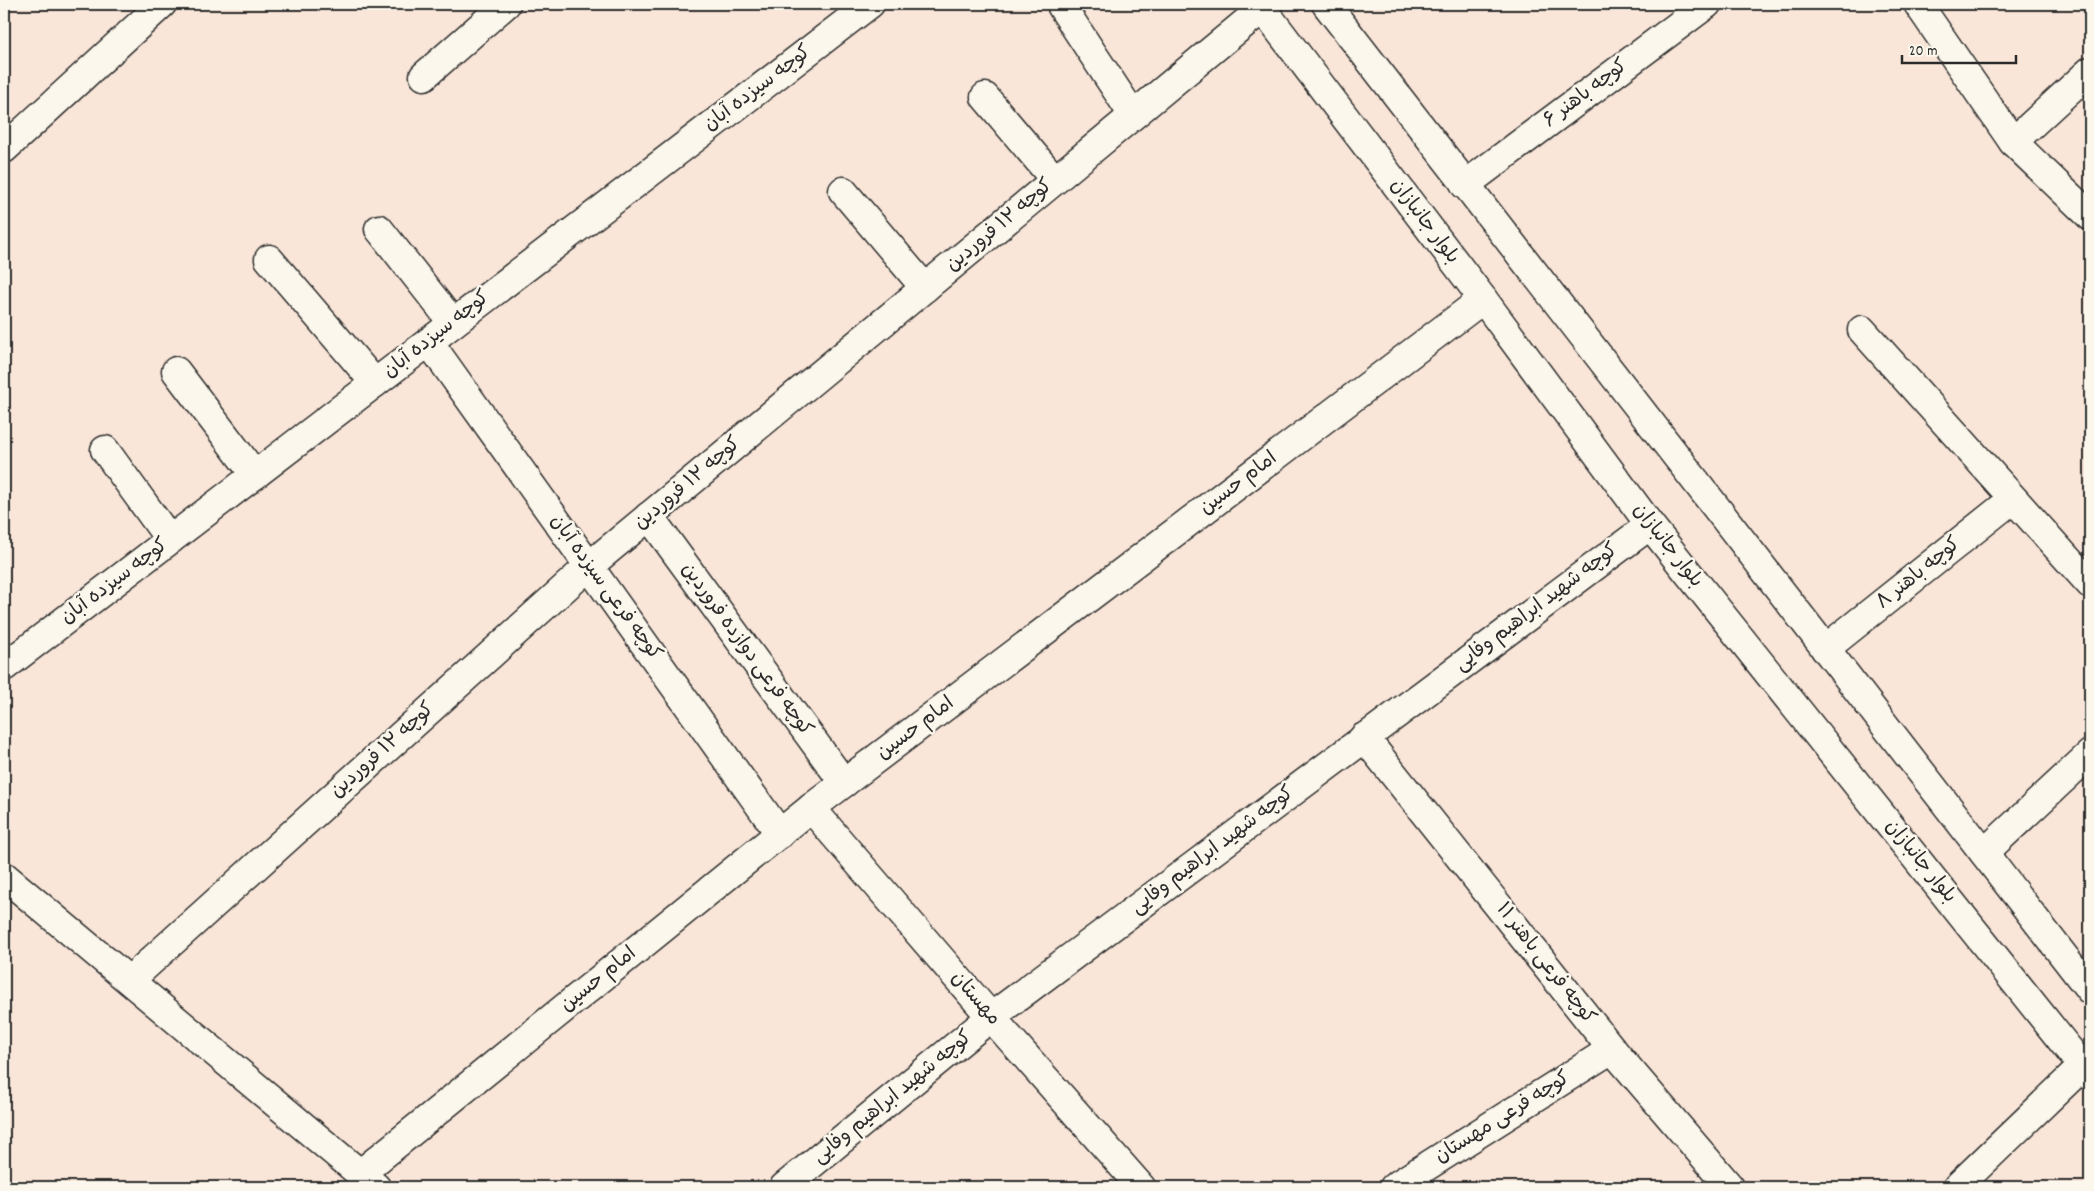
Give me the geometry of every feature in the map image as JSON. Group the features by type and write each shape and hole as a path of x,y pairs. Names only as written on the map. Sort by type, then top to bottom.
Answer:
{"street":[{"path":"4,149 162,4"},
{"path":"424,76 506,4"},
{"name":"کوچه سیزده آبان","path":"4,667 870,4"},
{"path":"1326,4 2090,990"},
{"name":"کوچه باهنر ۶","path":"1465,185 1706,4"},
{"name":"کوچه ۱۲ فروردین","path":"130,980 589,566 1133,115 1261,6"},
{"name":"بلوار جانبازان","path":"1261,6 1483,299 1650,524 2086,1071"},
{"path":"1062,8 1133,115"},
{"path":"1928,8 2013,142 2090,216"},
{"path":"2013,142 2090,71"},
{"path":"985,97 1055,180"},
{"path":"843,191 925,288"},
{"path":"379,229 453,323"},
{"path":"270,258 375,383"},
{"name":"امام حسین","path":"369,1180 811,808 1483,299"},
{"path":"1862,330 2090,584"},
{"name":"کوچه فرعی سیزده آبان","path":"429,342 780,834"},
{"path":"176,370 255,475"},
{"path":"105,450 170,540"},
{"name":"کوچه باهنر ۸","path":"1825,649 2014,499"},
{"name":"کوچه فرعی دوازده فروردین","path":"649,516 844,783"},
{"name":"کوچه شهید ابراهیم وفایی","path":"784,1187 991,1018 1650,524"},
{"name":"کوچه فرعی باهنر ۱۱","path":"1364,737 1612,1049 1730,1187"},
{"path":"1984,853 2090,754"},
{"name":"مهستان","path":"811,808 991,1018 1141,1187"},
{"path":"4,876 369,1180"},
{"name":"کوچه فرعی مهستان","path":"1394,1187 1612,1049"},
{"path":"1957,1187 2086,1071"}]}
